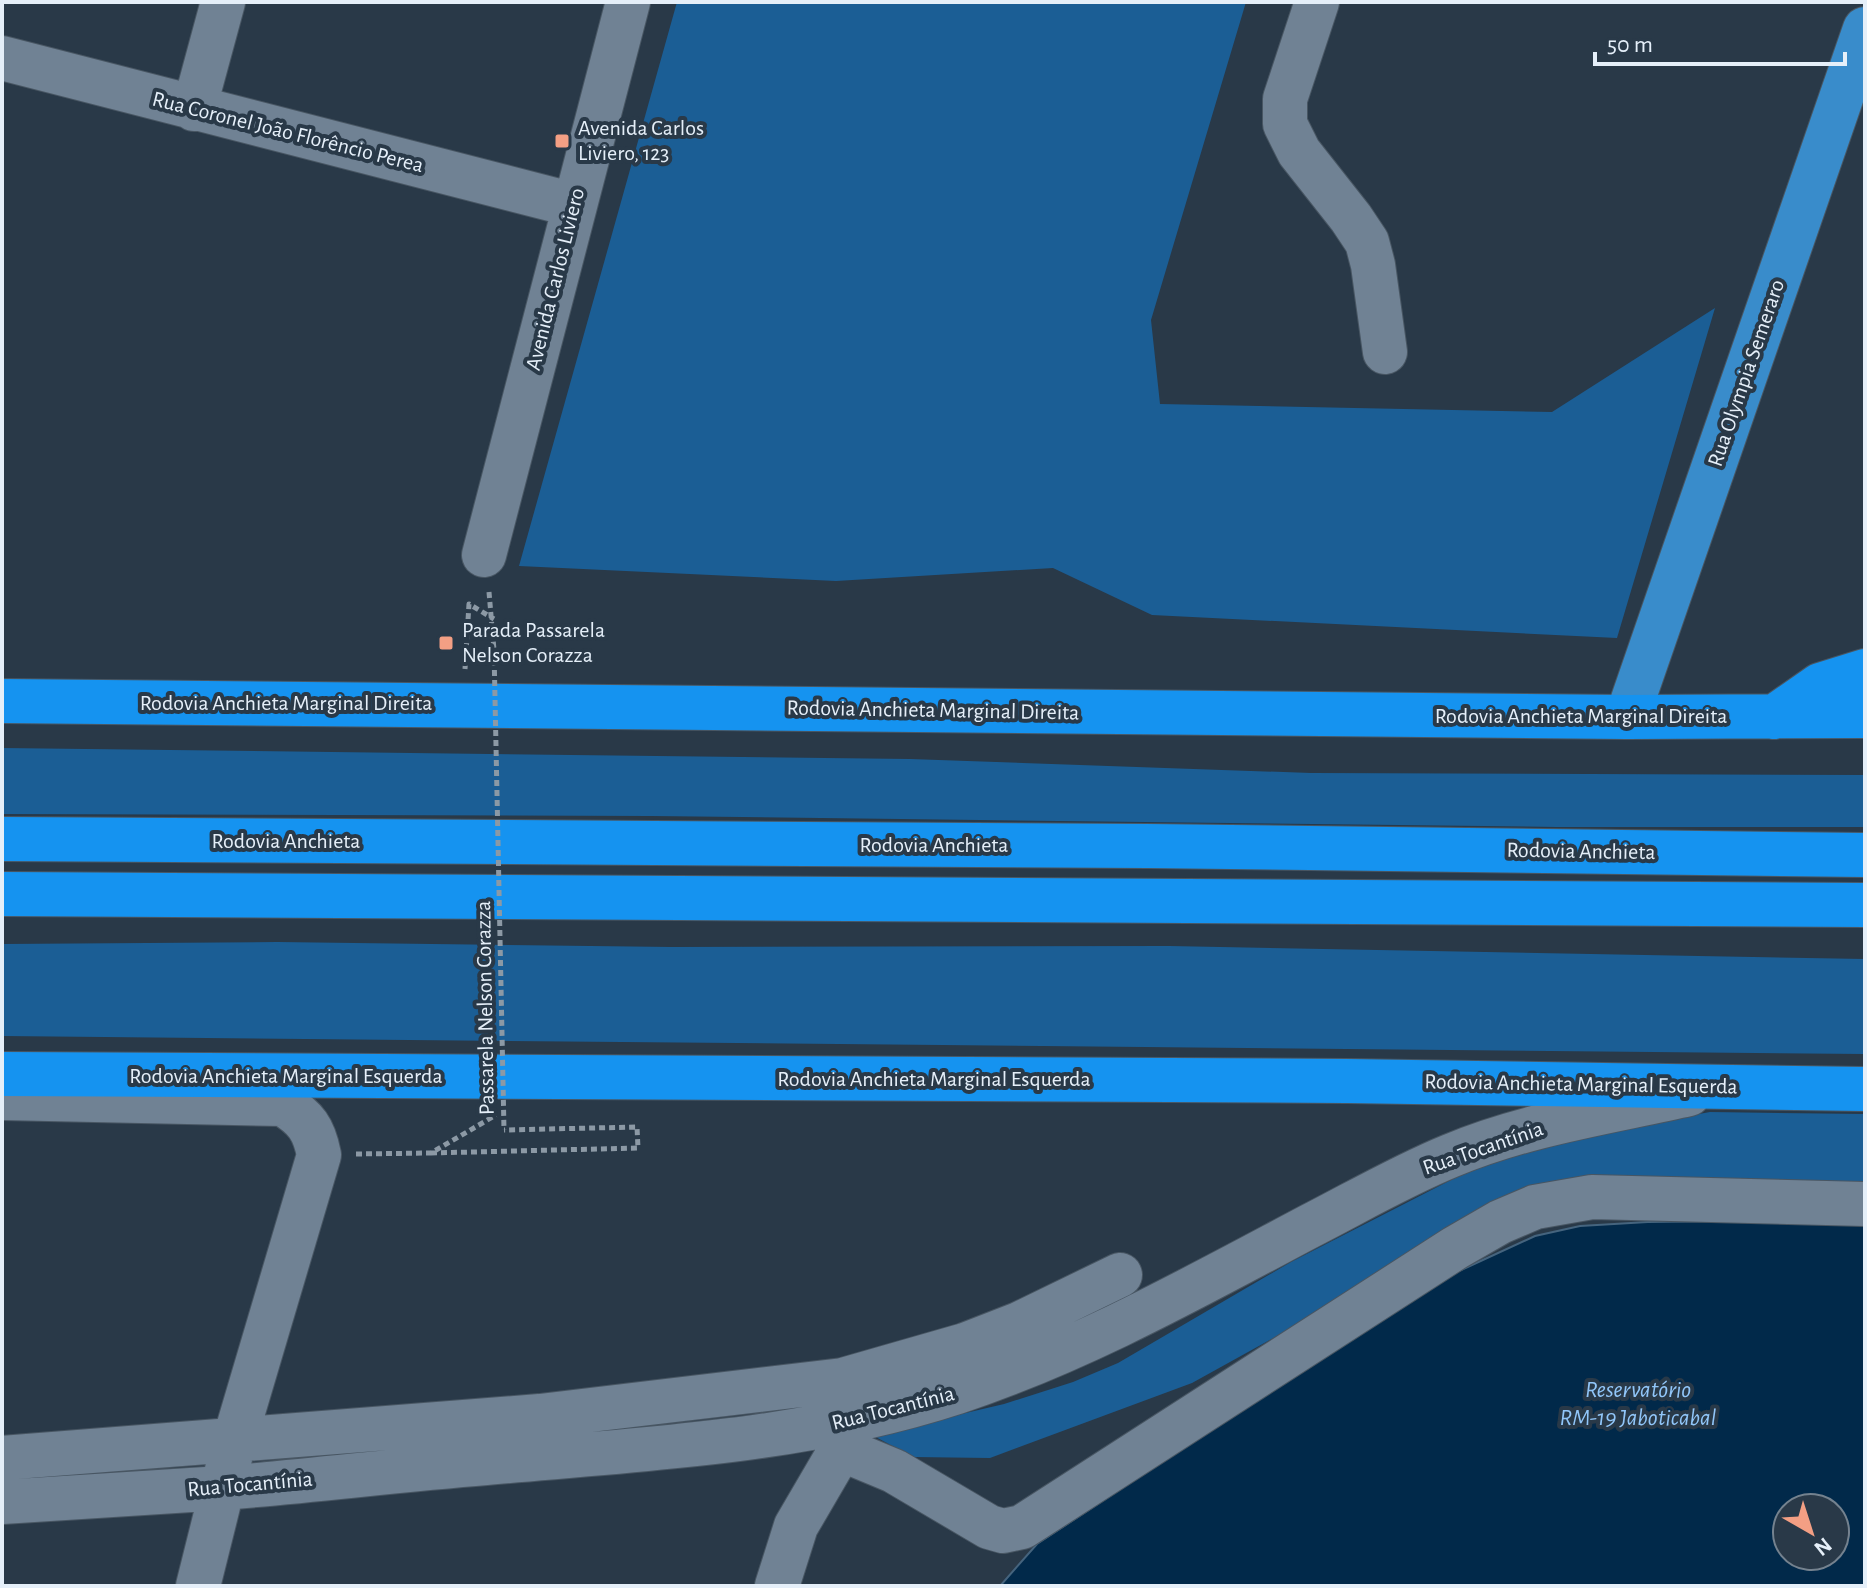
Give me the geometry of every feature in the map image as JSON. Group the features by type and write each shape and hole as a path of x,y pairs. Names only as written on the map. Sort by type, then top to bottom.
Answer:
{"highway":[{"path":"1774,717 1820,685 1865,671"},
{"name":"Rodovia Anchieta Marginal Direita","path":"2,701 1627,717 1865,716"},
{"name":"Rodovia Anchieta","path":"2,839 1132,846 1865,855"},
{"path":"2,894 1865,905"},
{"name":"Rodovia Anchieta Marginal Esquerda","path":"2,1074 1332,1081 1865,1089"}],"main road":[{"name":"Rua Olympia Semeraro","path":"1627,717 1865,29"}],"street":[{"path":"194,109 223,2"},
{"name":"Avenida Carlos Liviero","path":"484,555 628,2"},
{"path":"1317,2 1285,99 1285,124 1299,152 1367,242 1385,352"},
{"name":"Rua Coronel João Florêncio Perea","path":"2,58 574,205"},
{"name":"Rua Tocantínia","path":"2,1502 223,1488 735,1439 837,1436 890,1412 1056,1356 1408,1175 1463,1151 1541,1127 1724,1087"},
{"path":"2,1098 283,1104 303,1116 315,1133 319,1155 234,1442 198,1586"},
{"path":"777,1586 796,1526 837,1436 989,1527 1003,1531 1022,1527 1455,1248 1500,1222 1535,1207 1592,1197 1865,1204"},
{"name":"Rua Tocantínia","path":"2,1458 540,1416 843,1380 885,1371 965,1345 1019,1324 1120,1275"}],"path":[{"name":"Passarela Nelson Corazza","path":"431,1153 638,1148 637,1127 504,1130 494,619 469,604 466,638"},
{"path":"319,1155 431,1153 510,1107"}],"shaded area":[{"path":"677,2 1246,2 1151,320 1160,404 1552,412 1715,308 1617,638 1152,615 1053,568 836,581 519,566"},
{"path":"2,748 910,759 1311,773 1865,775 1865,827 1557,827 651,816 2,814"},
{"path":"277,942 672,947 1169,946 1865,959 1865,1054 2,1036 2,944"},
{"path":"1710,1112 1865,1114 1865,1186 1643,1178 1308,1319 1192,1383 990,1458 913,1457 872,1435 1004,1404 1073,1382 1118,1363 1291,1262 1488,1161 1574,1137"}],"water":[{"name":"Reservatório RM-19 Jaboticabal","path":"1648,1222 1865,1222 1865,1586 1000,1586 1037,1544 1459,1271 1535,1236 1580,1226"}],"place":[{"name":"Avenida Carlos Liviero, 123","path":"562,141"},
{"name":"Parada Passarela Nelson Corazza","path":"446,643"}]}
